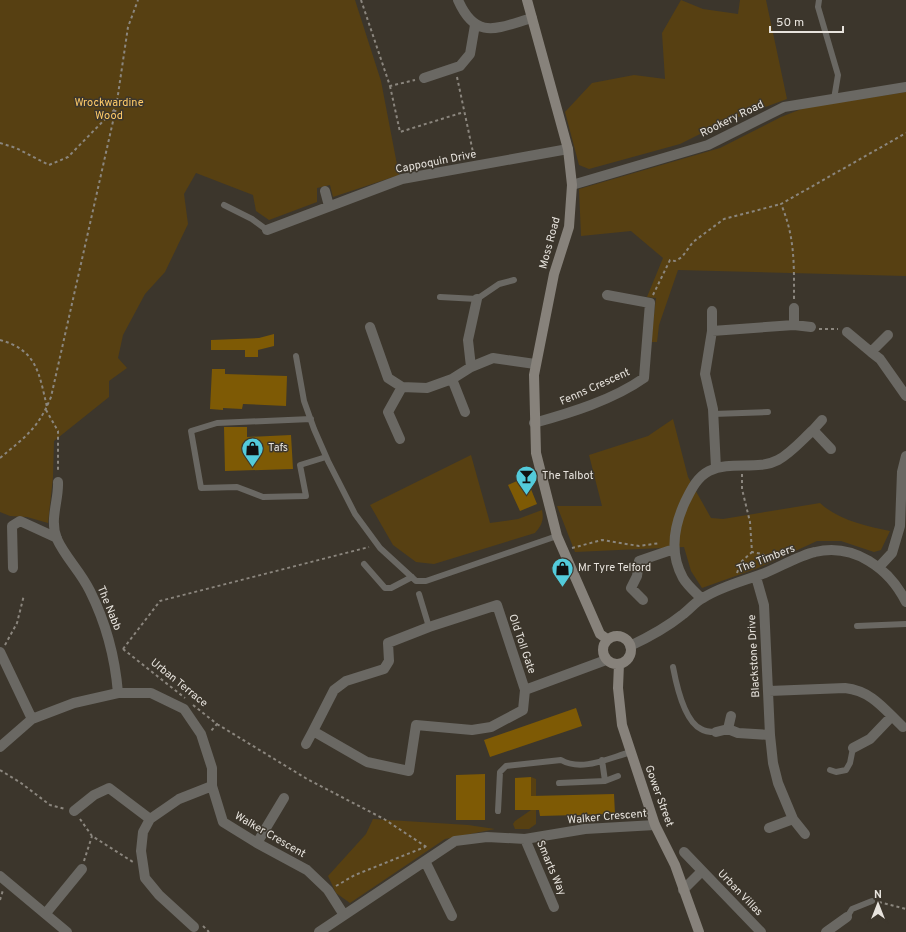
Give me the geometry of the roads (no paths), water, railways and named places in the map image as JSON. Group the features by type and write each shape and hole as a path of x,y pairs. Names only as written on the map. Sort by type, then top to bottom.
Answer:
{"street":[{"path":"458,0 466,16 475,25 490,29 532,18"},
{"name":"Moss Road","path":"527,0 568,149 572,185 569,227 554,274 535,364 534,423"},
{"path":"424,78 460,66 470,54 475,25"},
{"name":"Rookery Road","path":"572,185 708,145 784,107 906,87"},
{"name":"Cappoquin Drive","path":"267,230 402,179 568,149"},
{"path":"324,191 329,206"},
{"name":"Fenns Crescent","path":"534,423 574,411 632,386 644,378 650,303 607,295"},
{"path":"471,367 468,340 477,299"},
{"path":"794,308 794,326"},
{"path":"712,311 712,331 705,374 713,414 716,468"},
{"path":"712,331 794,326 811,327"},
{"path":"370,328 388,378 402,387 427,388 452,379 471,367 493,358 535,364"},
{"path":"847,332 880,360 906,396"},
{"path":"871,352 888,336"},
{"path":"452,379 464,412"},
{"path":"400,439 388,412 402,387"},
{"path":"701,598 683,578 674,545 678,521 690,491 699,478 716,468 760,464 778,460 813,430 822,420"},
{"path":"534,423 536,453 557,536 600,634 607,639"},
{"path":"813,430 831,449"},
{"path":"879,567 892,553 900,526 902,479 906,456"},
{"path":"57,538 54,524 54,507 58,495 58,482"},
{"path":"13,568 12,526 20,521 57,538"},
{"name":"The Nabb","path":"57,538 90,590 107,633 112,652 118,693"},
{"path":"643,600 631,588 637,576 639,561 674,545"},
{"name":"The Timbers","path":"630,646 661,631 691,609 701,598 815,552 837,551 859,554 879,567 892,581 906,602"},
{"name":"Blackstone Drive","path":"756,576 764,605 770,735 778,783 793,819 805,834"},
{"name":"Old Toll Gate","path":"306,744 334,690 346,681 384,669 389,661 388,643 429,627 497,605 525,690 523,710 491,726 472,730 416,725 409,771 367,762 313,731"},
{"path":"618,636 627,641 631,651 628,659 619,664 611,663 606,660 603,655 602,648 607,639 618,636"},
{"path":"0,652 32,719"},
{"name":"Old Toll Gate","path":"525,690 606,660"},
{"name":"Gower Street","path":"619,664 618,688 622,725 655,825 674,865 698,932"},
{"path":"769,691 845,688 857,689 867,694 904,726"},
{"name":"Walker Crescent","path":"0,747 32,719 74,703 118,693 151,693 184,709 204,740 212,768 212,786 223,822 257,843 307,870 328,890 344,915"},
{"path":"728,729 731,716"},
{"path":"853,748 870,739 892,716"},
{"path":"716,732 728,729 738,733 770,735"},
{"path":"194,927 159,895 145,878 142,866 141,851 143,832 150,819 179,799 212,786"},
{"path":"74,811 94,795 109,788 150,819"},
{"path":"257,843 284,798"},
{"path":"769,828 793,819"},
{"name":"Walker Crescent","path":"319,932 455,841 487,837 525,839 585,828 655,825"},
{"name":"Smarts Way","path":"525,839 554,907"},
{"name":"Urban Villas","path":"684,852 761,932"},
{"path":"425,861 452,916"},
{"path":"46,913 82,869"},
{"name":"Urban Villas","path":"683,890 702,871"},
{"path":"0,876 67,932"},
{"path":"826,932 847,917"}],"lane":[{"path":"820,0 818,7 838,75 834,99"},
{"path":"224,205 252,219 267,230"},
{"path":"440,297 477,299 499,284 514,280"},
{"path":"296,356 304,401 310,419 326,457 355,514 378,544 416,581 426,581 557,536"},
{"path":"713,414 768,412"},
{"path":"310,419 216,423 191,431 201,488 237,487 263,497 306,496 300,465 326,457"},
{"path":"364,564 385,588 391,588 412,577"},
{"path":"419,594 429,627"},
{"path":"857,626 906,624"},
{"path":"673,667 679,696 695,724 705,731 716,732"},
{"path":"830,770 836,772 846,770 853,748"},
{"path":"498,811 500,772 506,766 561,760 569,764 583,765 631,752"},
{"path":"602,760 605,781"},
{"path":"559,783 605,781 618,776"},
{"path":"847,917 852,909 872,901"}],"place":[{"name":"Tafs","path":"252,468"},
{"name":"The Talbot","path":"526,496"},
{"name":"Mr Tyre Telford","path":"562,588"}],"park label":[{"name":"Wrockwardine Wood","path":"109,109"}]}
